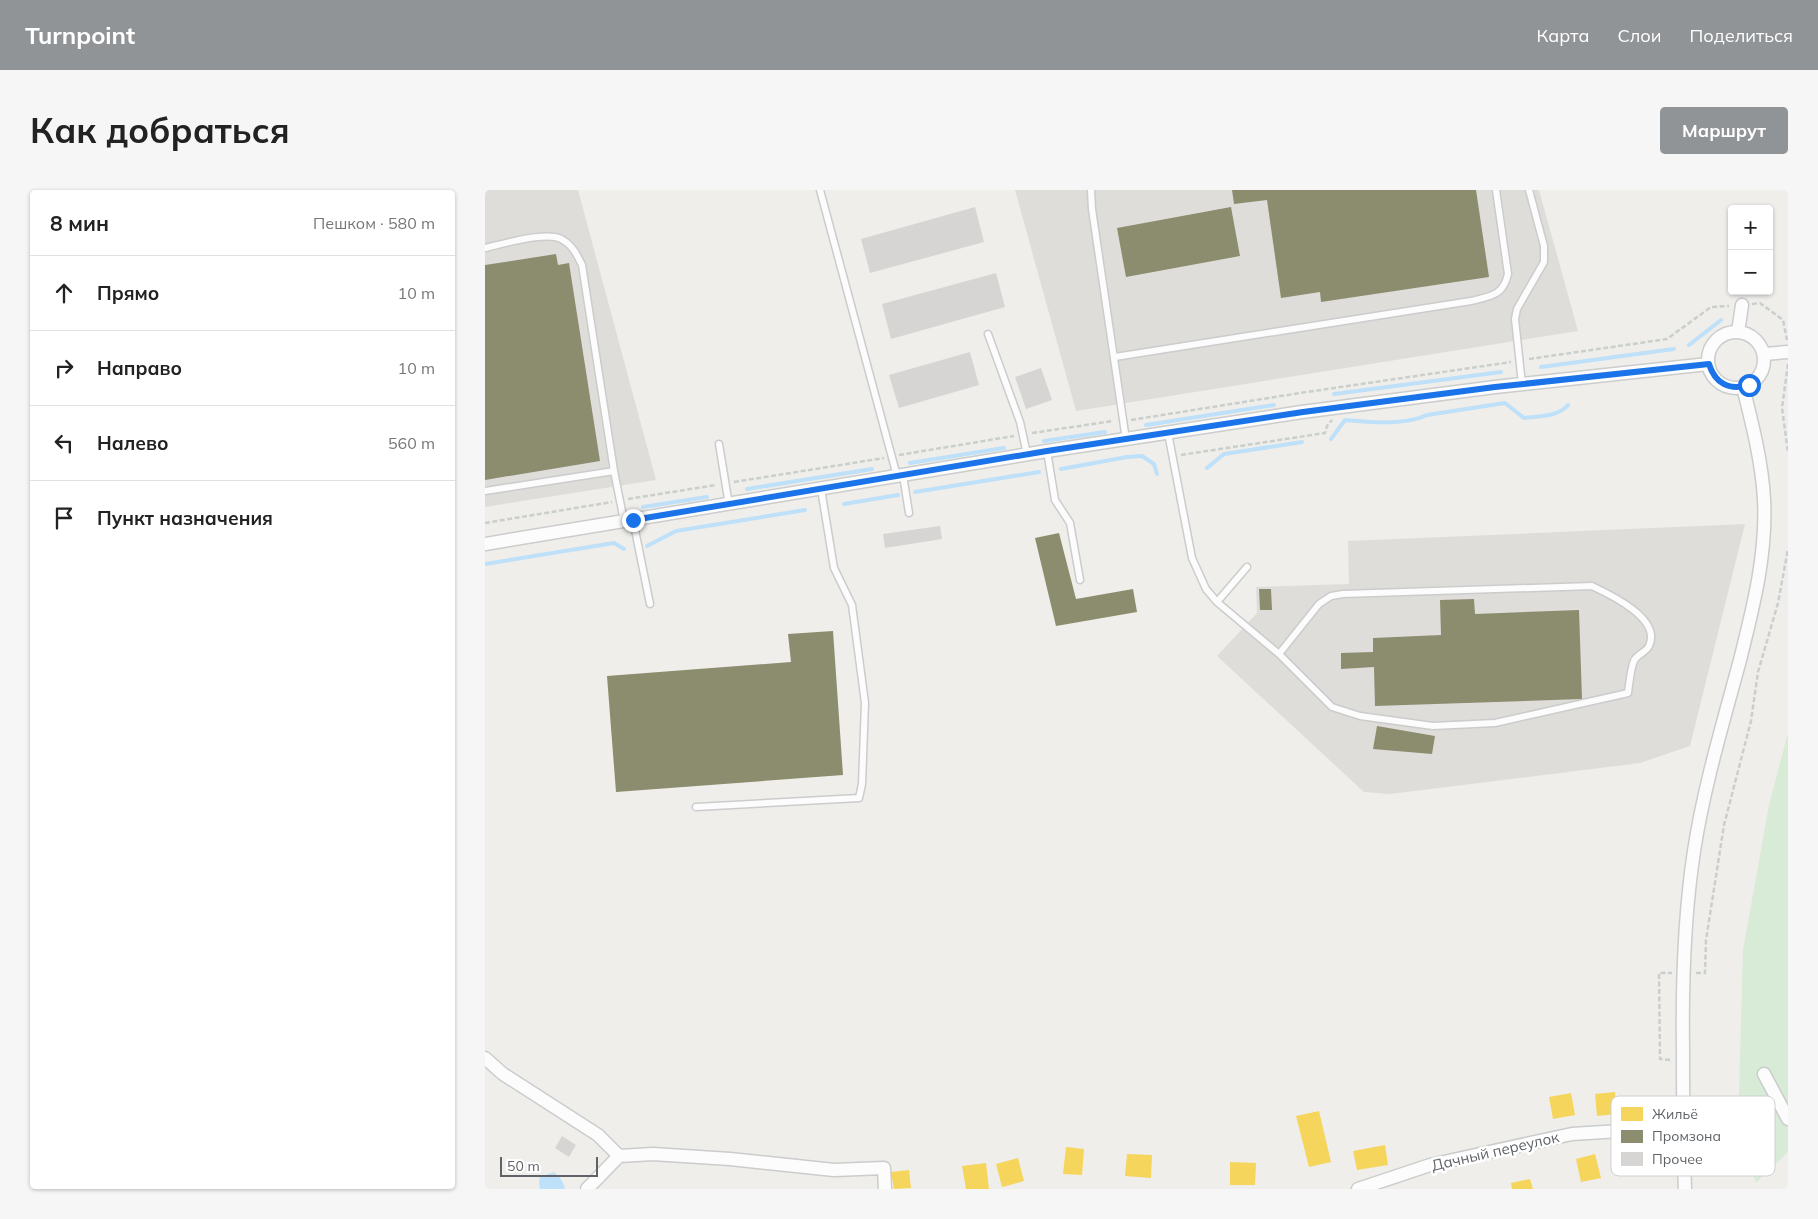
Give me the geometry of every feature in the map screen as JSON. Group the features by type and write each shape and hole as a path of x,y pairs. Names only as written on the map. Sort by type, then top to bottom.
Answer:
{"street":[{"path":"1738,332 1741,305"},
{"path":"1726,333 1745,333 1754,338 1764,354 1765,363 1762,373 1756,380 1743,387 1731,387 1723,384 1711,372 1709,355 1712,346 1718,338 1726,333"},
{"path":"1764,354 1787,352"},
{"path":"485,544 1027,454 1320,410 1522,384 1709,364"},
{"path":"1683,1096 1682,973 1689,882 1703,802 1752,610 1762,553 1764,498 1755,437 1743,387"},
{"path":"485,1058 503,1074 598,1135 619,1156"},
{"path":"1764,1074 1788,1119"},
{"name":"Дачный переулок","path":"1358,1189 1430,1165 1563,1136 1611,1132"},
{"path":"587,1189 619,1156 653,1154 730,1159 834,1170 884,1168 885,1189"},
{"path":"1685,1176 1685,1189"}],"lane":[{"path":"820,190 891,456 900,475 909,514"},
{"path":"1091,190 1092,209 1126,440"},
{"path":"1115,357 1471,301 1492,296 1501,291 1506,284 1508,274 1496,190"},
{"path":"1522,384 1515,319 1517,309 1544,262 1545,254 1529,190"},
{"path":"485,248 545,236 562,238 574,250 582,265 620,500 628,520 651,604"},
{"path":"988,334 1020,422 1027,454"},
{"path":"1169,433 1192,558 1206,590 1217,602 1279,654 1332,707 1361,716 1433,726 1495,723 1628,693 1634,660 1649,647 1651,637 1643,617 1613,596 1592,586 1343,594 1331,596 1319,604 1279,654"},
{"path":"719,444 729,504"},
{"path":"1047,451 1055,500 1070,523 1080,580"},
{"path":"485,492 615,471"},
{"path":"695,808 859,798 862,784 865,703 852,605 834,568 821,489"},
{"path":"1217,602 1247,566"}],"path":[{"path":"485,523 1023,435 1115,421 1123,422 1307,392 1667,339 1711,307 1760,303 1783,320 1787,352"},
{"path":"1788,362 1782,408 1788,452"},
{"path":"1307,392 1308,398"},
{"path":"1173,456 1325,433 1329,422 1338,416"},
{"path":"1689,973 1705,973 1707,940 1724,824 1751,721 1758,672 1778,603 1788,549"},
{"path":"1674,1060 1660,1059 1659,973 1676,973"}],"shaded area":[{"path":"485,190 578,190 656,480 485,507"},
{"path":"1015,190 1539,190 1578,331 1076,411"},
{"path":"1745,524 1690,746 1640,763 1390,794 1364,792 1217,656 1257,613 1256,587 1349,584 1348,541"}],"green space":[{"path":"1788,733 1788,1152 1775,1165 1775,1096 1739,1096 1743,950 1769,805"},
{"path":"1754,1176 1763,1176 1756,1183"}],"water":[{"path":"554,1172 562,1181 565,1189 540,1189 540,1177"}],"building: Жильё":[{"path":"1615,1092 1615,1096 1611,1096 1611,1115 1597,1116 1595,1094"},
{"path":"1571,1093 1575,1115 1553,1119 1549,1097"},
{"path":"1319,1111 1331,1162 1309,1167 1296,1116"},
{"path":"1385,1145 1388,1165 1357,1170 1353,1151"},
{"path":"1066,1147 1084,1149 1082,1175 1063,1174"},
{"path":"1127,1154 1152,1155 1151,1178 1125,1176"},
{"path":"1595,1154 1601,1178 1581,1182 1576,1159"},
{"path":"1018,1158 1024,1181 1002,1187 996,1164"},
{"path":"1230,1162 1256,1163 1255,1185 1230,1185"},
{"path":"986,1163 989,1189 966,1189 962,1166"},
{"path":"909,1170 911,1188 894,1189 891,1172"},
{"path":"1530,1179 1533,1189 1512,1189 1511,1183"}],"building: Промзона":[{"path":"1232,190 1476,190 1489,277 1321,302 1320,292 1281,298 1267,200 1234,204"},
{"path":"1231,207 1240,256 1126,277 1117,228"},
{"path":"556,254 558,265 569,263 600,461 485,480 485,265"},
{"path":"1059,533 1076,599 1133,589 1137,612 1056,626 1035,538"},
{"path":"1259,589 1271,589 1272,610 1260,610"},
{"path":"1474,599 1475,614 1579,610 1582,699 1375,706 1374,667 1341,669 1341,653 1373,652 1373,638 1441,635 1440,600"},
{"path":"833,631 843,775 616,792 607,676 791,662 788,634"},
{"path":"1377,726 1435,736 1432,754 1373,749"}],"building: Прочее":[{"path":"975,207 984,242 870,273 861,239"},
{"path":"996,273 1005,307 891,339 882,304"},
{"path":"970,352 979,385 899,408 889,375"},
{"path":"1041,368 1052,400 1026,409 1015,377"},
{"path":"940,526 942,539 885,548 883,534"},
{"path":"562,1136 576,1145 569,1157 555,1148"}],"waterway":[{"path":"1689,345 1721,320"},
{"path":"1541,367 1674,349"},
{"path":"1334,394 1501,372"},
{"path":"1331,439 1345,420 1375,422 1408,421 1427,415 1505,403 1524,418 1554,414 1568,405"},
{"path":"1146,425 1274,405"},
{"path":"1044,441 1105,432"},
{"path":"1207,468 1224,454 1302,442"},
{"path":"910,463 1004,448"},
{"path":"1061,469 1142,456 1154,464 1157,474"},
{"path":"747,489 872,469"},
{"path":"915,492 1039,472"},
{"path":"844,504 898,495"},
{"path":"643,507 707,497"},
{"path":"647,546 676,531 805,510"},
{"path":"485,564 614,543 624,549"}],"route":[{"path":"633,520 1047,451 1303,412 1495,387 1709,364 1711,372 1723,384 1740,388 1749,385"}]}
